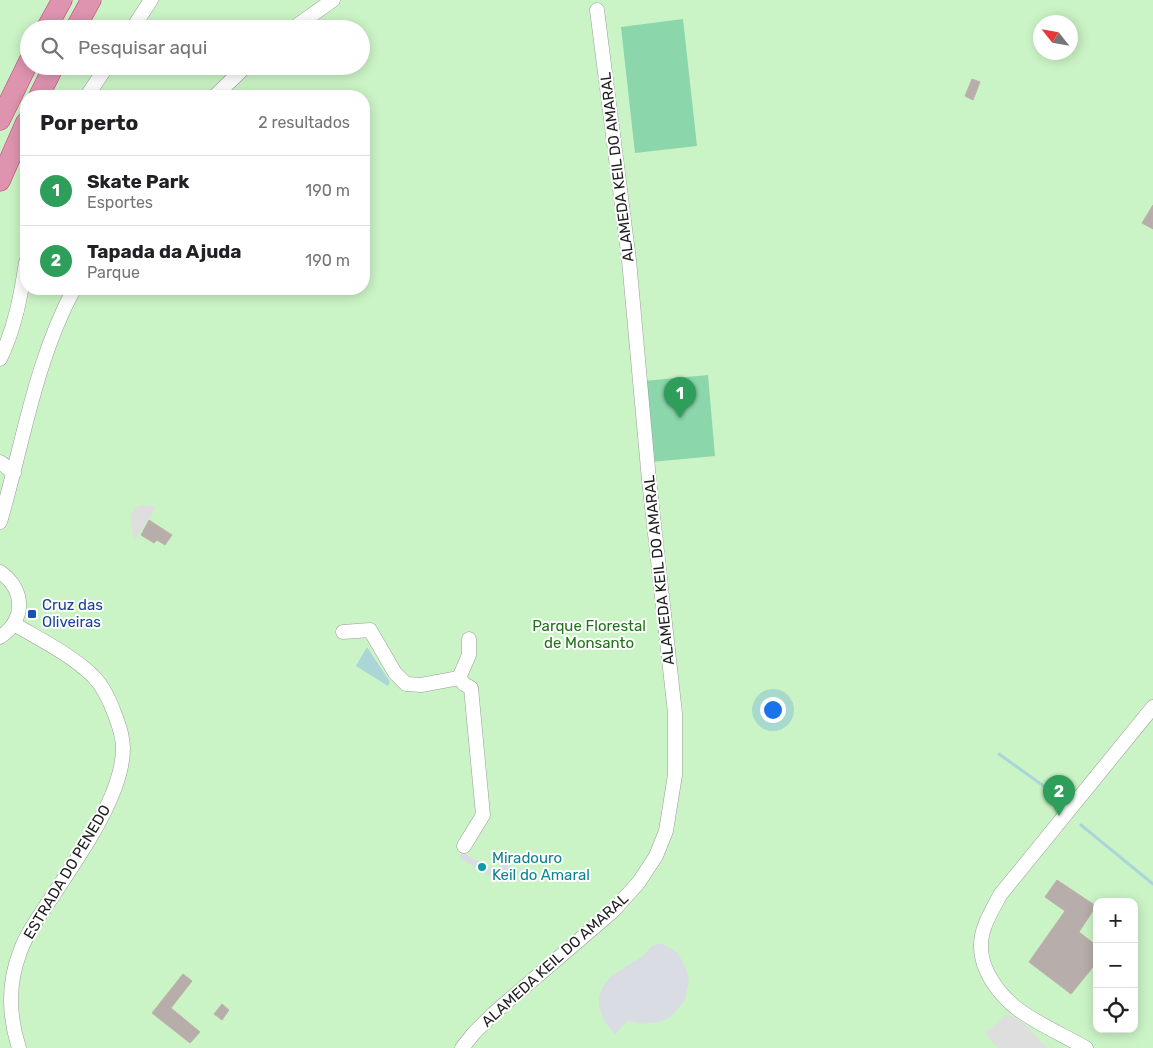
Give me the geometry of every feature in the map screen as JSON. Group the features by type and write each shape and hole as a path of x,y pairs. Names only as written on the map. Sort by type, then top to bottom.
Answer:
{"highway":[{"path":"51,20 62,0"},
{"path":"80,20 91,0"},
{"path":"0,120 21,75"},
{"path":"42,90 50,75"},
{"path":"0,108 18,81"},
{"path":"0,181 20,136"}],"street":[{"path":"138,20 151,0"},
{"path":"305,20 333,0"},
{"name":"ALAMEDA KEIL DO AMARAL","path":"462,1048 493,1014 613,911 639,882 656,856 666,831 675,775 675,713 649,480 629,260 597,10"},
{"path":"92,90 101,75"},
{"path":"221,90 237,75"},
{"path":"0,359 6,346 21,295"},
{"path":"0,522 43,363 59,320 71,295"},
{"path":"0,462 14,473"},
{"path":"0,572 12,582 18,595 19,610 14,624 0,637"},
{"name":"ESTRADA DO PENEDO","path":"14,624 68,656 93,677 103,689 110,702 119,726 123,748 115,790 104,813 34,925 20,952 14,974 10,1004 19,1048"},
{"path":"352,645 343,632 370,630 395,673 406,684 421,684 459,678"},
{"path":"459,678 469,655 469,639"},
{"path":"459,678 471,688 484,815 464,846"},
{"path":"1086,1048 1019,1010 1004,996 985,970 980,946 986,923 1000,895 1153,707"}],"green space":[{"name":"Parque Florestal de Monsanto","path":"0,0 1153,0 1153,1048 0,1048"},
{"path":"683,19 697,146 635,153 621,27"},
{"path":"708,375 715,456 651,462 644,381"}],"shaded area":[{"path":"143,505 156,507 134,541 130,516 136,507"},
{"name":"Miradouro Keil do Amaral","path":"462,852 497,872 503,863 519,872 514,881 507,877 503,883 459,858"},
{"path":"661,943 678,953 687,971 689,981 685,1000 672,1016 663,1021 643,1024 627,1021 615,1035 605,1022 599,1007 599,996 603,986 611,976 641,957 653,945"},
{"path":"1007,1014 1023,1022 1047,1048 998,1048 985,1034"}],"water":[{"path":"367,647 390,682 388,686 356,666"}],"building":[{"path":"972,79 980,82 973,100 965,96"},
{"path":"1153,205 1153,229 1142,223"},
{"path":"149,520 172,535 165,545 157,540 154,543 141,535"},
{"path":"1057,880 1093,904 1093,911 1079,932 1093,943 1093,967 1071,994 1029,962 1065,911 1045,897"},
{"path":"183,974 192,981 171,1008 200,1032 190,1043 152,1013"},
{"path":"222,1004 229,1010 222,1020 214,1014"}],"waterway":[{"path":"999,754 1059,797"},
{"path":"1081,825 1153,884"}],"place":[{"name":"Skate Park","path":"680,418"},
{"name":"Cruz das Oliveiras","path":"32,614"},
{"name":"Tapada da Ajuda","path":"1059,816"},
{"name":"Miradouro Keil do Amaral","path":"482,867"}]}
